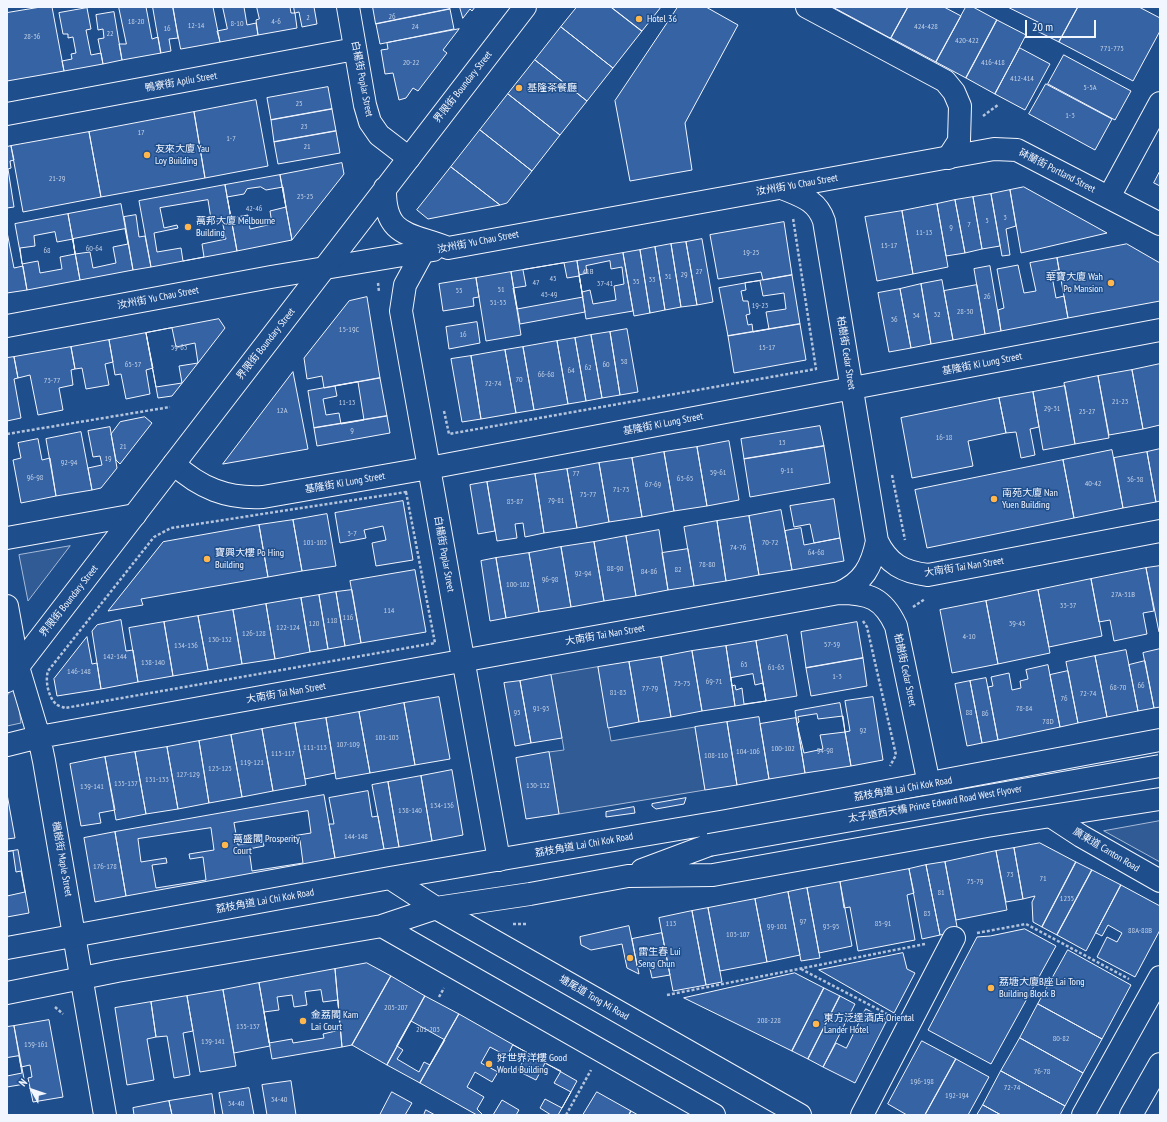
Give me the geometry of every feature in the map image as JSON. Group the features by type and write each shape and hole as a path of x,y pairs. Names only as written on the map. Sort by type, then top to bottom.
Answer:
{"street":[{"name":"白楊街 Poplar Street","path":"348,7 370,122 379,135 409,158"},
{"name":"界限街 Boundary Street","path":"12,674 525,7"},
{"path":"807,7 945,81 954,92 960,111 959,141 948,158"},
{"name":"鴨寮街 Apliu Street","path":"7,114 355,49"},
{"path":"1109,197 1160,103"},
{"name":"砵蘭街 Portland Street","path":"948,158 994,149 1017,150 1160,224"},
{"name":"汝州街 Yu Chau Street","path":"7,326 324,268 448,248 612,216 782,188 948,158"},
{"path":"385,188 385,202 388,214 398,228 409,236 430,240 448,248"},
{"name":"柏樹街 Cedar Street","path":"782,188 807,198 821,212 877,541"},
{"name":"白楊街 Poplar Street","path":"423,252 405,285 401,311 499,860"},
{"name":"基隆街 Ki Lung Street","path":"174,464 186,475 214,491 247,498 263,497 429,468 1160,330"},
{"path":"7,538 135,515"},
{"name":"大南街 Tai Nan Street","path":"877,541 883,553 891,562 902,569 913,573 928,575 1160,532"},
{"name":"大南街 Tai Nan Street","path":"7,744 839,593 858,582 866,574 871,564 877,541"},
{"name":"柏樹街 Cedar Street","path":"839,593 860,594 871,597 882,604 890,614 896,626 929,784"},
{"name":"楓樹街 Maple Street","path":"7,606 12,674 39,737 75,936 105,1115"},
{"name":"荔枝角道 Lai Chi Kok Road","path":"7,948 390,878 929,784 1160,740"},
{"name":"太子道西天橋 Prince Edward Road West Flyover","path":"628,876 710,845 1160,766"},
{"path":"7,993 382,926 436,908 530,894 628,876 713,875 1052,816 1160,799"},
{"name":"廣東道 Canton Road","path":"1052,816 1081,836 1160,881"},
{"name":"塘尾道 Tong Mi Road","path":"390,878 436,908 800,1115"},
{"path":"382,926 714,1115"},
{"path":"862,1115 954,938"},
{"path":"1083,1115 1160,977"},
{"path":"1131,1115 1160,1064"}],"path":[{"path":"443,403 449,434 816,369 792,217"},
{"path":"7,434 170,407"},
{"path":"890,468 906,545"},
{"path":"406,492 436,642 65,708 56,704 46,679 48,671 154,537 171,528 406,492"},
{"path":"912,608 922,600 930,598"},
{"path":"861,618 867,627 896,755 889,767"},
{"path":"666,995 1026,924 1129,979"},
{"path":"801,969 861,1002 895,1017"},
{"path":"566,1115 593,1067"}],"shaded area":[{"path":"70,546 28,601 19,555"},
{"path":"598,667 611,741 695,727 705,790 559,814 549,752 564,750 551,675"},
{"path":"16,685 21,723 7,726 7,696"},
{"path":"1160,821 1160,862 1104,831"}],"building":[{"path":"41,7 52,7 64,71 7,81 7,13"},
{"path":"119,7 146,7 152,39 158,37 161,53 122,60 119,44 126,44"},
{"path":"153,7 173,7 178,38 169,39 171,51 161,53"},
{"path":"173,7 213,7 220,42 181,49"},
{"path":"223,7 244,7 247,25 256,23 258,35 220,42 217,31 227,29"},
{"path":"257,7 290,7 291,13 295,13 297,28 258,35 256,20 259,19"},
{"path":"294,7 314,7 317,24 302,27 299,12 295,13"},
{"path":"373,7 449,7 450,9 376,24"},
{"path":"460,7 475,7 472,11 470,9 463,18"},
{"path":"577,7 611,7 642,31 613,68 561,27"},
{"name":"Hotel 36","path":"611,7 661,7 642,31"},
{"path":"678,7 706,7 738,25 685,123 692,170 630,181 615,101"},
{"path":"833,7 908,7 891,38"},
{"path":"908,7 944,7 961,16 936,62 891,38"},
{"path":"966,7 973,7 997,20 966,78 936,62"},
{"path":"1008,7 1078,7 1059,42 1035,30 1039,23"},
{"path":"1078,7 1139,7 1160,18 1160,31 1133,81 1059,42"},
{"path":"87,8 91,29 86,30 91,55 101,53 103,64 64,71 62,61 72,59 71,54 76,53 73,37 68,38 68,34 63,34 59,13"},
{"path":"450,9 454,29 380,44 376,24"},
{"path":"114,12 122,60 103,64 98,39 104,38 103,29 98,30 96,15"},
{"path":"997,20 1026,35 995,94 966,78"},
{"path":"561,27 613,68 587,101 535,60"},
{"path":"459,29 443,50 447,53 418,91 413,88 406,98 399,100 393,73 385,74 381,50 388,49 387,43"},
{"path":"1020,48 1050,64 1025,110 995,94"},
{"path":"1064,55 1131,91 1115,120 1048,84"},
{"path":"535,60 587,101 560,135 508,94"},
{"path":"1046,84 1112,119 1095,150 1029,114"},
{"path":"328,87 332,109 271,120 267,98"},
{"path":"508,94 560,135 532,171 480,130"},
{"path":"256,100 268,166 205,178 194,112"},
{"path":"332,109 336,131 274,142 271,120"},
{"name":"友來大廈 Yau Loy Building","path":"194,112 205,178 101,197 89,132"},
{"path":"480,130 532,171 507,203 500,205 451,167"},
{"path":"336,131 340,153 278,164 274,142"},
{"path":"89,132 101,197 23,212 11,146"},
{"path":"11,146 14,160 10,161 11,168 8,169 14,207 7,208 7,147"},
{"path":"342,163 344,174 292,240 280,175"},
{"path":"451,167 500,205 428,219 417,210"},
{"path":"1160,171 1160,186 1154,183"},
{"path":"280,175 292,240 237,251 225,185"},
{"name":"萬邦大廈 Melbourne Building","path":"225,185 237,251 151,267 139,201"},
{"path":"261,187 266,190 283,187 286,207 270,211 272,224 250,229 248,215 231,218 227,197 244,194 247,189"},
{"path":"1024,187 1107,233 1021,253 1010,190"},
{"path":"1010,190 1016,226 1006,229 1010,255 1002,256 991,194"},
{"path":"991,194 1000,246 982,249 973,197"},
{"path":"973,197 982,249 965,253 955,200"},
{"path":"208,200 211,219 198,221 199,225 222,220 226,239 202,244 204,257 183,261 181,248 157,252 154,233 178,228 177,225 164,228 160,208"},
{"path":"955,200 965,253 946,256 937,204"},
{"path":"121,204 133,270 80,280 68,214"},
{"path":"937,204 948,267 913,274 902,211"},
{"path":"902,211 913,274 877,281 865,217"},
{"path":"68,214 80,280 27,290 15,224"},
{"path":"136,215 139,237 145,236 151,267 133,270 124,217"},
{"path":"784,222 792,275 763,280 761,272 718,279 710,235"},
{"path":"125,229 128,244 113,247 116,263 93,268 90,252 75,254 73,239"},
{"path":"7,232 14,268 23,266 27,290 7,293"},
{"path":"55,232 57,242 73,239 75,254 60,257 62,269 40,273 38,261 22,264 20,248 35,246 34,236"},
{"path":"702,239 713,302 697,305 686,242"},
{"path":"686,242 697,305 681,307 671,244"},
{"path":"671,244 681,307 665,310 655,247"},
{"name":"華寶大廈 Wah Po Mansion","path":"1127,244 1160,263 1160,301 1068,318 1057,258"},
{"path":"655,247 665,310 650,313 640,250"},
{"path":"640,250 650,313 634,316 623,253"},
{"path":"623,253 633,311 586,319 577,261"},
{"path":"1057,258 1059,270 1051,271 1056,298 1064,296 1068,318 1001,331 998,310 1004,308 997,269 1018,265 1024,293 1036,291 1030,263"},
{"path":"577,261 585,312 520,324 511,272"},
{"path":"610,261 611,269 622,267 624,284 614,286 616,300 593,304 590,290 582,292 579,275 587,273 586,266"},
{"path":"564,263 567,278 579,276 583,297 517,309 513,288 526,286 523,270"},
{"path":"990,266 1001,331 985,334 974,269"},
{"path":"511,272 521,335 486,341 476,278"},
{"path":"792,275 800,324 728,336 719,288"},
{"path":"476,278 479,297 473,298 474,306 443,311 439,284"},
{"path":"942,280 953,340 931,344 921,284"},
{"path":"760,281 763,296 784,293 786,309 766,312 769,329 753,332 752,324 748,325 746,315 750,314 748,301 743,301 741,291 746,290 745,283"},
{"path":"921,284 931,344 911,348 900,289"},
{"path":"977,285 985,334 953,340 944,291"},
{"path":"900,289 911,348 889,352 878,293"},
{"path":"367,297 380,378 324,388 322,376 307,379 304,358 349,301"},
{"path":"219,319 225,328 198,363 172,396 158,398 146,333"},
{"path":"477,322 480,343 449,349 446,327"},
{"path":"800,324 806,360 734,373 728,336"},
{"path":"172,328 176,347 195,343 198,363 179,366 182,383 156,387 146,333"},
{"path":"627,329 638,392 620,395 610,332"},
{"path":"610,332 620,395 602,398 591,335"},
{"path":"146,333 153,368 146,370 150,394 126,399 121,374 115,375 109,340"},
{"path":"591,335 602,398 586,401 575,338"},
{"path":"575,338 586,401 568,404 557,341"},
{"path":"109,340 113,362 105,364 109,385 86,389 82,368 75,369 71,347"},
{"path":"557,341 568,404 534,410 523,347"},
{"path":"71,347 75,369 71,370 73,385 59,388 63,410 38,415 30,375 18,378 14,357"},
{"path":"523,347 534,410 516,413 505,350"},
{"path":"505,350 516,413 481,419 471,356"},
{"path":"471,356 481,419 462,422 451,359"},
{"path":"14,357 18,378 14,379 21,418 7,421 7,358"},
{"path":"1160,364 1160,425 1143,429 1132,370"},
{"path":"1132,370 1143,429 1109,435 1098,376"},
{"path":"293,372 308,449 223,464"},
{"path":"1098,376 1109,438 1075,444 1064,383"},
{"path":"380,378 387,416 314,428 308,391"},
{"path":"358,382 364,420 341,424 339,413 326,415 323,399 337,396 335,386"},
{"path":"1065,386 1075,444 1043,450 1033,392"},
{"path":"1033,392 1039,427 1030,429 1035,455 1021,458 1016,432 1006,433 999,398"},
{"path":"999,398 1006,433 968,441 973,466 912,478 901,418"},
{"path":"387,416 390,433 317,446 314,428"},
{"path":"145,417 152,423 120,464 116,460 111,434 120,422"},
{"path":"820,426 824,446 744,459 741,439"},
{"path":"110,427 117,468 101,488 92,490 88,468 102,465 100,456 93,457 88,431"},
{"path":"81,432 92,490 56,496 46,439"},
{"path":"38,439 42,460 50,458 56,496 21,503 13,460 21,458 18,443"},
{"path":"729,441 739,500 707,506 697,447"},
{"path":"824,446 830,483 750,497 744,459"},
{"path":"697,447 707,506 674,511 664,452"},
{"path":"1160,449 1160,501 1156,502 1147,452"},
{"path":"1112,450 1123,508 1074,518 1063,460"},
{"path":"664,452 674,511 642,517 632,458"},
{"path":"1147,452 1156,502 1123,508 1114,458"},
{"path":"632,458 642,517 609,522 599,463"},
{"name":"南苑大廈 Nan Yuen Building","path":"1063,460 1074,518 927,548 915,490"},
{"path":"599,463 609,522 577,528 567,469"},
{"path":"567,469 577,528 544,533 535,474"},
{"path":"535,474 544,533 525,537 523,523 515,524 517,538 497,541 487,482"},
{"path":"487,482 495,531 478,534 470,485"},
{"path":"834,499 840,538 814,543 810,524 794,527 790,506"},
{"path":"403,501 413,560 376,566 372,543 386,540 383,526 364,530 366,538 340,543 335,513"},
{"path":"781,510 792,570 759,575 749,516"},
{"path":"327,514 336,566 302,571 293,520"},
{"path":"749,516 759,575 726,581 717,521"},
{"path":"293,520 302,571 268,577 259,525"},
{"path":"717,521 726,581 694,586 684,527"},
{"name":"寶興大樓 Po Hing Building","path":"259,525 268,577 141,599 143,605 108,611 163,542"},
{"path":"801,528 804,545 840,538 844,561 792,570 785,531"},
{"path":"659,530 668,590 636,596 626,536"},
{"path":"626,536 636,596 604,601 594,542"},
{"path":"594,542 604,601 571,607 561,547"},
{"path":"561,547 571,607 539,612 529,553"},
{"path":"688,549 694,586 668,590 662,553"},
{"path":"529,553 539,612 506,618 496,558"},
{"path":"496,558 506,618 490,621 481,561"},
{"path":"1160,566 1160,632 1159,632 1146,568"},
{"path":"1146,568 1154,611 1143,613 1147,634 1114,641 1110,620 1099,622 1091,579"},
{"path":"415,570 426,632 361,643 350,581"},
{"path":"1091,579 1102,636 1049,647 1038,590"},
{"path":"352,590 361,643 345,646 336,592"},
{"path":"1038,590 1050,653 998,664 986,601"},
{"path":"336,592 345,646 328,649 319,595"},
{"path":"319,595 328,649 310,652 301,598"},
{"path":"301,598 310,652 275,659 266,604"},
{"path":"986,601 998,664 952,673 940,610"},
{"path":"266,604 275,659 242,664 233,610"},
{"path":"233,610 242,664 208,670 198,616"},
{"path":"198,616 208,670 173,676 164,622"},
{"path":"121,620 126,651 133,650 138,682 101,689 92,631 97,625"},
{"path":"164,622 173,676 138,682 129,628"},
{"path":"857,622 863,658 806,668 801,632"},
{"path":"787,635 797,696 766,701 756,641"},
{"path":"87,637 92,664 97,663 101,689 57,696 54,679"},
{"path":"756,641 766,701 735,706 726,646"},
{"path":"726,646 735,706 702,711 692,651"},
{"path":"1160,649 1160,707 1154,708 1143,653"},
{"path":"1126,650 1138,711 1107,717 1095,656"},
{"path":"692,651 702,711 671,717 661,657"},
{"path":"1095,656 1107,717 1078,723 1066,662"},
{"path":"661,657 671,717 639,722 629,662"},
{"path":"863,658 867,686 811,696 806,668"},
{"path":"1145,661 1154,708 1138,711 1129,665"},
{"path":"629,662 639,722 608,728 598,667"},
{"path":"1048,665 1060,727 998,740 988,687 993,686 991,677 1009,673 1012,690 1021,688 1020,681 1028,679 1026,670"},
{"path":"1068,671 1078,723 1060,727 1050,675"},
{"path":"753,674 755,685 763,683 766,701 744,704 742,688 736,690 735,685 732,686 731,678"},
{"path":"551,675 562,738 531,743 520,681"},
{"path":"986,678 998,740 982,743 970,681"},
{"path":"520,681 531,743 515,746 504,683"},
{"path":"970,681 982,743 967,746 955,684"},
{"path":"439,697 450,759 415,765 404,703"},
{"path":"873,697 883,760 851,766 845,732 850,731 845,701"},
{"path":"404,703 415,765 370,773 359,712"},
{"path":"840,703 851,766 805,773 795,711"},
{"path":"359,712 370,773 336,779 326,718"},
{"path":"817,714 818,719 843,716 845,732 820,735 823,749 804,753 797,724 799,722 798,717"},
{"path":"759,717 769,779 737,785 727,722"},
{"path":"326,718 335,773 305,779 295,723"},
{"path":"796,718 805,773 769,779 760,724"},
{"path":"727,722 737,785 705,790 695,727"},
{"path":"295,723 306,785 273,791 262,729"},
{"path":"262,729 273,791 242,797 231,735"},
{"path":"231,735 242,797 209,803 199,741"},
{"path":"199,741 209,803 178,809 167,747"},
{"path":"167,747 178,809 146,814 135,752"},
{"path":"135,752 146,814 116,820 105,757"},
{"path":"549,752 559,814 526,819 516,758"},
{"path":"105,757 115,810 99,813 101,823 81,826 70,764"},
{"path":"452,770 463,835 432,841 421,776"},
{"path":"421,776 432,841 399,847 388,782"},
{"path":"388,782 399,847 384,849 372,785"},
{"path":"368,791 372,817 378,816 384,849 335,858 329,824 334,824 329,798"},
{"path":"7,794 15,838 7,839"},
{"name":"萬盛閣 Prosperity Court","path":"324,795 335,858 126,896 115,832"},
{"path":"686,798 684,804 656,809 652,806 652,804"},
{"path":"634,807 635,813 606,817 606,812"},
{"path":"308,811 311,833 286,837 287,842 300,840 303,863 252,871 249,849 264,846 263,841 238,845 234,823"},
{"path":"211,828 214,850 189,854 190,859 203,857 206,880 156,888 152,865 167,863 166,858 141,862 138,839"},
{"path":"115,832 126,896 95,902 84,838"},
{"path":"1040,843 1076,862 1042,927 1033,922 1032,902 1035,896 1023,899 1014,848"},
{"path":"1014,848 1023,899 1006,902 996,851"},
{"path":"18,850 29,913 7,917 7,852"},
{"path":"13,851 16,872 21,871 25,892 7,896 7,852"},
{"path":"996,851 1007,910 956,920 945,862"},
{"path":"945,862 958,932 940,935 926,865"},
{"path":"1076,862 1092,870 1057,935 1042,927"},
{"path":"926,865 940,935 922,939 909,869"},
{"path":"909,869 914,893 907,895 915,940 858,951 850,907 844,908 840,882"},
{"path":"1092,870 1121,885 1086,951 1057,935"},
{"path":"840,882 852,946 819,953 807,888"},
{"path":"1121,885 1160,906 1160,930 1135,977 1097,957 1107,937 1117,942 1122,933 1108,925 1102,936 1096,933"},
{"path":"807,888 820,958 801,961 788,892"},
{"path":"788,892 800,955 767,962 755,899"},
{"path":"755,899 767,962 720,971 708,908"},
{"path":"708,908 722,982 706,985 692,911"},
{"path":"692,911 706,985 673,991 659,918"},
{"name":"雷生春 Lui Seng Chun","path":"629,926 639,974 627,968 622,944 591,950 581,945 580,937"},
{"name":"荔塘大廈B座 Lai Tong Building Block B","path":"1025,929 1056,946 991,1064 928,1030 977,937"},
{"path":"662,933 670,975 652,978 649,964 637,966 632,939"},
{"path":"1068,950 1131,985 1102,1039 1038,1004"},
{"path":"903,953 907,969 915,973 894,1013 819,970"},
{"path":"367,963 391,976 352,1045 342,1047 335,969"},
{"name":"金荔閣 Kam Lai Court","path":"335,969 342,1047 272,1059 259,983"},
{"path":"795,973 824,988 792,1051 684,998"},
{"path":"391,976 425,996 387,1065 352,1045"},
{"path":"259,983 270,1046 234,1053 223,990"},
{"name":"東方泛達酒店 Oriental Lander Hotel","path":"824,988 840,996 808,1059 792,1051"},
{"path":"223,990 236,1066 200,1072 187,996"},
{"path":"321,990 323,1002 338,1000 340,1030 323,1034 324,1038 293,1043 292,1039 269,1043 264,1012 279,1010 277,997 292,995 294,1007 307,1005 305,992"},
{"path":"187,996 193,1031 183,1033 190,1075 174,1078 167,1036 156,1037 151,1002"},
{"path":"425,996 459,1014 420,1083 387,1065"},
{"path":"840,996 855,1004 823,1067 808,1059"},
{"path":"151,1002 156,1037 147,1039 154,1080 127,1085 115,1008"},
{"path":"1038,1004 1102,1039 1083,1073 1020,1038"},
{"path":"866,1009 887,1020 855,1083 823,1067 836,1043 846,1048"},
{"name":"好世界洋樓 Good World Building","path":"459,1014 577,1081 558,1115 477,1115 420,1083"},
{"path":"49,1020 63,1097 33,1102 28,1078 32,1077 30,1065 21,1067 14,1026"},
{"path":"411,1021 445,1040 430,1065 424,1062 419,1072 397,1059 403,1050 397,1046"},
{"path":"14,1026 25,1084 7,1087 7,1027"},
{"path":"1020,1038 1083,1073 1065,1106 1001,1071"},
{"path":"922,1041 956,1059 925,1115 907,1115 888,1104"},
{"path":"513,1045 528,1053 518,1070 522,1073 536,1080 545,1063 561,1071 554,1083 571,1092 562,1108 545,1099 540,1108 551,1115 516,1115 519,1110 502,1100 493,1115 483,1115 477,1109 484,1097 467,1087 475,1072 492,1082 498,1072 481,1063 490,1047 507,1056"},
{"path":"19,1056 22,1073 7,1076 7,1058"},
{"path":"956,1059 989,1077 968,1115 925,1115"},
{"path":"1001,1071 1065,1106 1060,1115 1001,1115 983,1105"},
{"path":"291,1081 296,1115 267,1115 262,1085"},
{"path":"249,1088 254,1115 223,1115 219,1093"},
{"path":"392,1092 412,1103 405,1115 380,1115"},
{"path":"597,1092 631,1111 629,1115 583,1115"},
{"path":"212,1094 215,1115 172,1115 169,1101"},
{"path":"169,1101 172,1115 134,1115 133,1108"},
{"path":"983,1105 1001,1115 977,1115"},
{"path":"426,1110 435,1115 424,1115"},
{"path":"631,1111 638,1115 629,1115"}],"place":[{"name":"Hotel 36","path":"639,19"},
{"name":"基隆茶餐廳","path":"519,88"},
{"name":"友來大廈 Yau Loy Building","path":"147,155"},
{"name":"萬邦大廈 Melbourne Building","path":"188,227"},
{"name":"華寶大廈 Wah Po Mansion","path":"1111,283"},
{"name":"南苑大廈 Nan Yuen Building","path":"994,499"},
{"name":"寶興大樓 Po Hing Building","path":"207,559"},
{"name":"萬盛閣 Prosperity Court","path":"225,845"},
{"name":"雷生春 Lui Seng Chun","path":"630,958"},
{"name":"荔塘大廈B座 Lai Tong Building Block B","path":"991,988"},
{"name":"金荔閣 Kam Lai Court","path":"303,1021"},
{"name":"東方泛達酒店 Oriental Lander Hotel","path":"816,1024"},
{"name":"好世界洋樓 Good World Building","path":"489,1064"}]}
